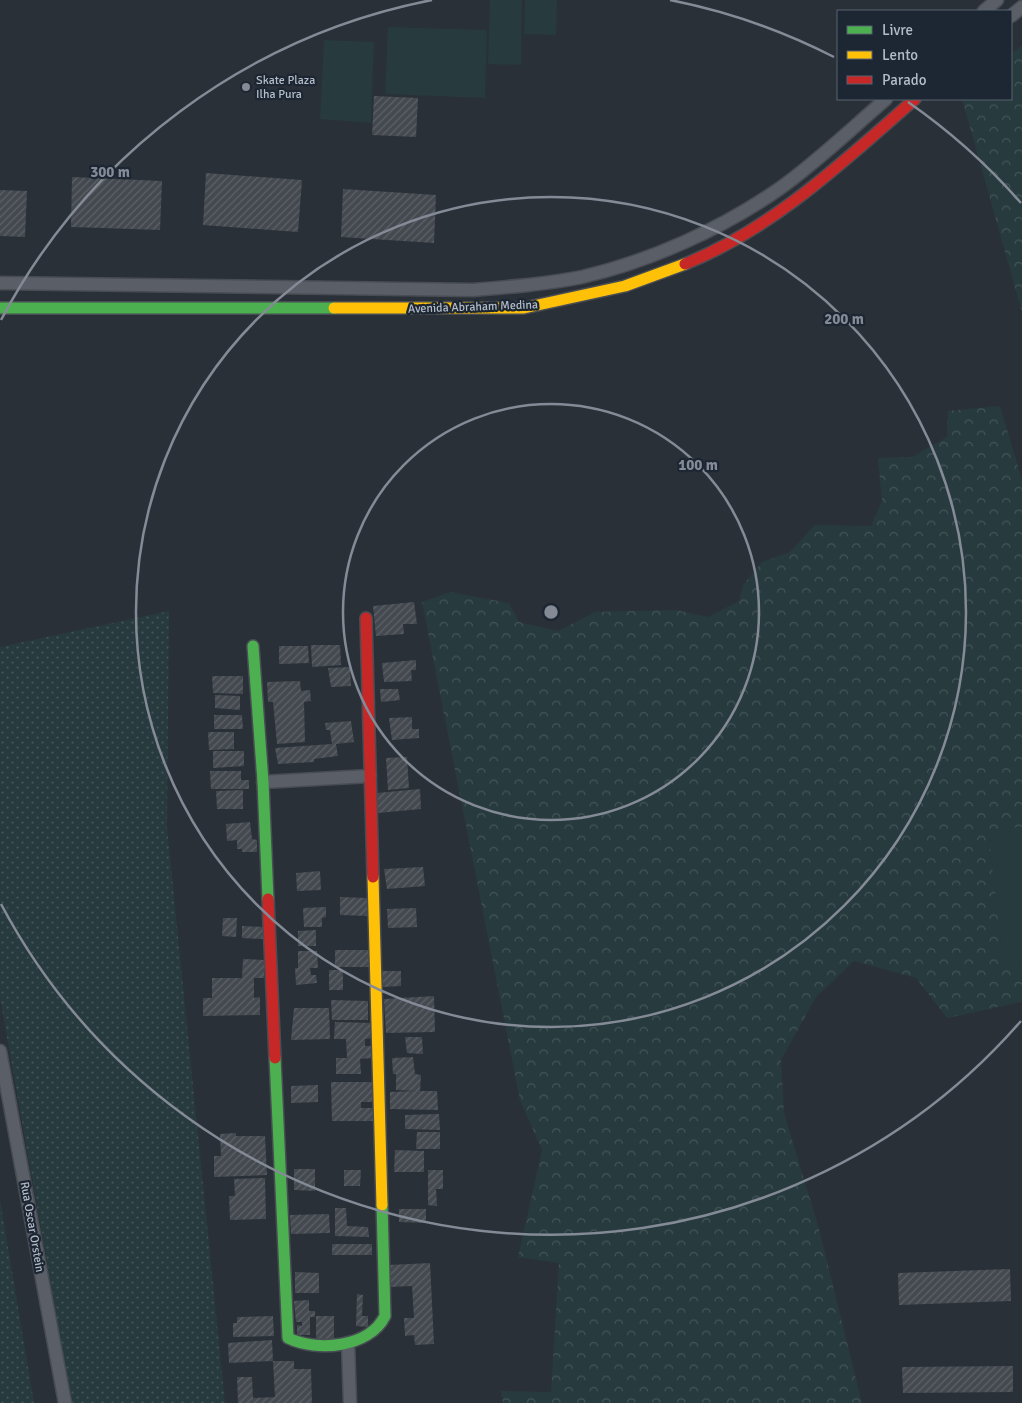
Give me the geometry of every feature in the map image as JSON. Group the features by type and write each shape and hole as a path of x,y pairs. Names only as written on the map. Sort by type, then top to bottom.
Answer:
{"street":[{"path":"985,10 997,0"},
{"path":"1012,15 1022,6"},
{"name":"Avenida Abraham Medina","path":"0,283 473,290 523,286 582,277 645,259 731,218 772,194 885,100"},
{"name":"Avenida Abraham Medina","path":"0,308 364,310 524,308 602,294 676,270 706,255 778,213 807,191 914,100"},
{"path":"334,310 342,300 335,288"},
{"path":"364,310 359,306 357,297 359,292 366,288"},
{"path":"253,646 263,782 287,1331 288,1338 300,1344 348,1342 373,1333 385,1316 366,618"},
{"path":"263,782 370,776"},
{"name":"Rua Oscar Orstein","path":"0,1051 65,1403"},
{"path":"348,1342 350,1403"}],"green space":[{"path":"490,0 522,0 521,65 488,64"},
{"path":"525,0 557,0 556,35 524,34"},
{"path":"388,27 487,30 485,98 385,94"},
{"path":"324,40 374,42 371,123 320,119"},
{"path":"1022,45 1022,312 962,100 1012,100 1012,53"},
{"path":"1000,406 1022,480 1022,1002 947,1018 916,978 854,961 816,997 781,1060 784,1113 819,1229 862,1403 503,1403 501,1391 551,1392 559,1263 518,1257 542,1150 520,1100 422,602 450,592 509,603 519,622 558,631 595,612 676,610 708,617 739,601 743,585 762,562 790,552 815,525 871,526 882,501 878,458 912,457 947,437 948,411"},
{"path":"169,611 167,827 225,1403 72,1403 0,998 0,647"},
{"path":"1022,827 1022,965 1004,967 988,830"},
{"path":"0,1200 34,1403 0,1403"}],"building":[{"path":"374,96 418,98 416,137 372,135"},
{"path":"206,173 302,180 298,232 203,225"},
{"path":"72,177 162,181 160,230 71,227"},
{"path":"343,189 436,195 434,243 341,237"},
{"path":"0,190 27,191 25,237 0,236"},
{"path":"414,602 417,624 403,624 404,634 376,636 373,606"},
{"path":"311,645 340,645 341,665 312,667"},
{"path":"279,646 308,646 309,663 279,664"},
{"path":"416,660 416,670 411,670 412,681 384,682 382,663"},
{"path":"350,667 351,686 331,687 328,668"},
{"path":"212,676 243,676 243,694 213,693"},
{"path":"300,681 301,691 310,690 311,701 304,702 305,742 277,744 273,702 268,702 267,682"},
{"path":"380,689 398,689 400,700 381,702"},
{"path":"215,695 240,696 240,710 215,708"},
{"path":"214,715 242,715 243,729 214,729"},
{"path":"412,717 412,729 419,729 419,738 392,740 389,718"},
{"path":"351,721 354,742 336,744 338,756 314,759 314,762 278,764 275,748 332,744 330,730 326,730 325,723"},
{"path":"208,732 234,732 234,749 209,750"},
{"path":"213,751 244,751 244,766 213,768"},
{"path":"407,757 409,788 388,790 386,758"},
{"path":"210,771 241,771 241,780 249,780 249,789 211,789"},
{"path":"420,789 421,809 378,813 377,793"},
{"path":"243,790 243,809 217,809 216,791"},
{"path":"250,822 252,839 257,840 257,852 242,852 242,849 237,849 237,840 227,841 226,824"},
{"path":"423,867 425,886 387,889 384,869"},
{"path":"320,871 321,890 297,891 296,873"},
{"path":"340,897 367,898 367,916 340,915"},
{"path":"326,907 326,917 322,918 322,927 304,927 303,908"},
{"path":"416,908 417,927 388,928 387,909"},
{"path":"223,918 237,918 236,937 222,936"},
{"path":"242,926 264,927 264,939 242,938"},
{"path":"316,930 316,946 298,946 298,931"},
{"path":"335,950 370,950 370,967 335,967"},
{"path":"298,951 317,951 318,968 310,968 311,975 316,975 317,983 296,985 295,968 298,968"},
{"path":"243,959 264,960 264,978 254,978 254,998 260,997 260,1015 203,1016 203,998 212,998 212,978 242,978"},
{"path":"329,970 343,970 343,990 329,990"},
{"path":"382,971 401,971 401,986 383,987"},
{"path":"434,996 435,1032 386,1033 384,999"},
{"path":"331,1000 368,1001 368,1020 332,1020"},
{"path":"294,1008 329,1008 330,1039 291,1040"},
{"path":"335,1022 373,1023 373,1038 365,1039 365,1046 373,1046 373,1058 360,1059 361,1074 336,1074 336,1058 347,1058 346,1039 334,1039"},
{"path":"405,1037 422,1037 423,1054 407,1053"},
{"path":"413,1057 415,1074 421,1075 420,1091 437,1091 438,1110 390,1109 390,1092 417,1091 396,1090 396,1074 393,1074 392,1058"},
{"path":"331,1082 372,1082 372,1102 361,1102 361,1108 373,1108 374,1121 332,1121"},
{"path":"318,1085 318,1102 291,1103 291,1086"},
{"path":"439,1114 440,1130 405,1129 405,1115"},
{"path":"417,1132 440,1132 440,1149 416,1149"},
{"path":"236,1133 236,1136 265,1136 267,1175 214,1177 214,1156 221,1156 220,1134"},
{"path":"395,1150 424,1151 424,1172 394,1172"},
{"path":"294,1169 315,1169 315,1191 294,1190"},
{"path":"344,1170 361,1170 360,1186 344,1186"},
{"path":"428,1170 443,1170 443,1189 436,1189 437,1206 428,1205"},
{"path":"265,1178 266,1219 230,1220 229,1196 235,1196 234,1179"},
{"path":"335,1208 346,1208 347,1226 368,1227 369,1237 335,1236"},
{"path":"399,1209 426,1209 426,1223 399,1222"},
{"path":"329,1214 330,1233 291,1234 290,1215"},
{"path":"332,1244 372,1244 372,1255 332,1255"},
{"path":"430,1263 434,1344 415,1345 414,1335 405,1336 404,1318 414,1318 412,1286 390,1287 389,1265"},
{"path":"1010,1269 1011,1301 899,1305 898,1273"},
{"path":"295,1272 319,1273 319,1293 295,1293"},
{"path":"357,1294 363,1295 362,1316 368,1316 368,1327 356,1326"},
{"path":"309,1300 309,1311 315,1311 315,1317 310,1317 310,1335 297,1335 297,1325 302,1326 302,1322 296,1322 294,1301"},
{"path":"273,1316 274,1336 233,1337 233,1323 237,1323 237,1317"},
{"path":"316,1316 334,1316 334,1340 316,1340"},
{"path":"272,1340 273,1361 229,1363 228,1343"},
{"path":"273,1361 294,1361 294,1369 311,1369 312,1403 238,1403 237,1377 252,1377 253,1398 275,1397"},
{"path":"1013,1366 1013,1392 903,1393 902,1367"}],"traffic: fast":[{"path":"0,308 334,308"},
{"path":"253,646 263,782 268,899"},
{"path":"275,1058 288,1338 313,1345 327,1346 355,1341 377,1327 385,1316 382,1205"}],"traffic: slow":[{"path":"334,308 524,308 625,286 685,264"},
{"path":"373,877 382,1205"}],"traffic: jam":[{"path":"685,264 749,232 778,212 834,169 914,100"},
{"path":"366,618 373,877"},
{"path":"268,899 275,1058"}],"place":[{"name":"Skate Plaza Ilha Pura","path":"246,87"}]}
